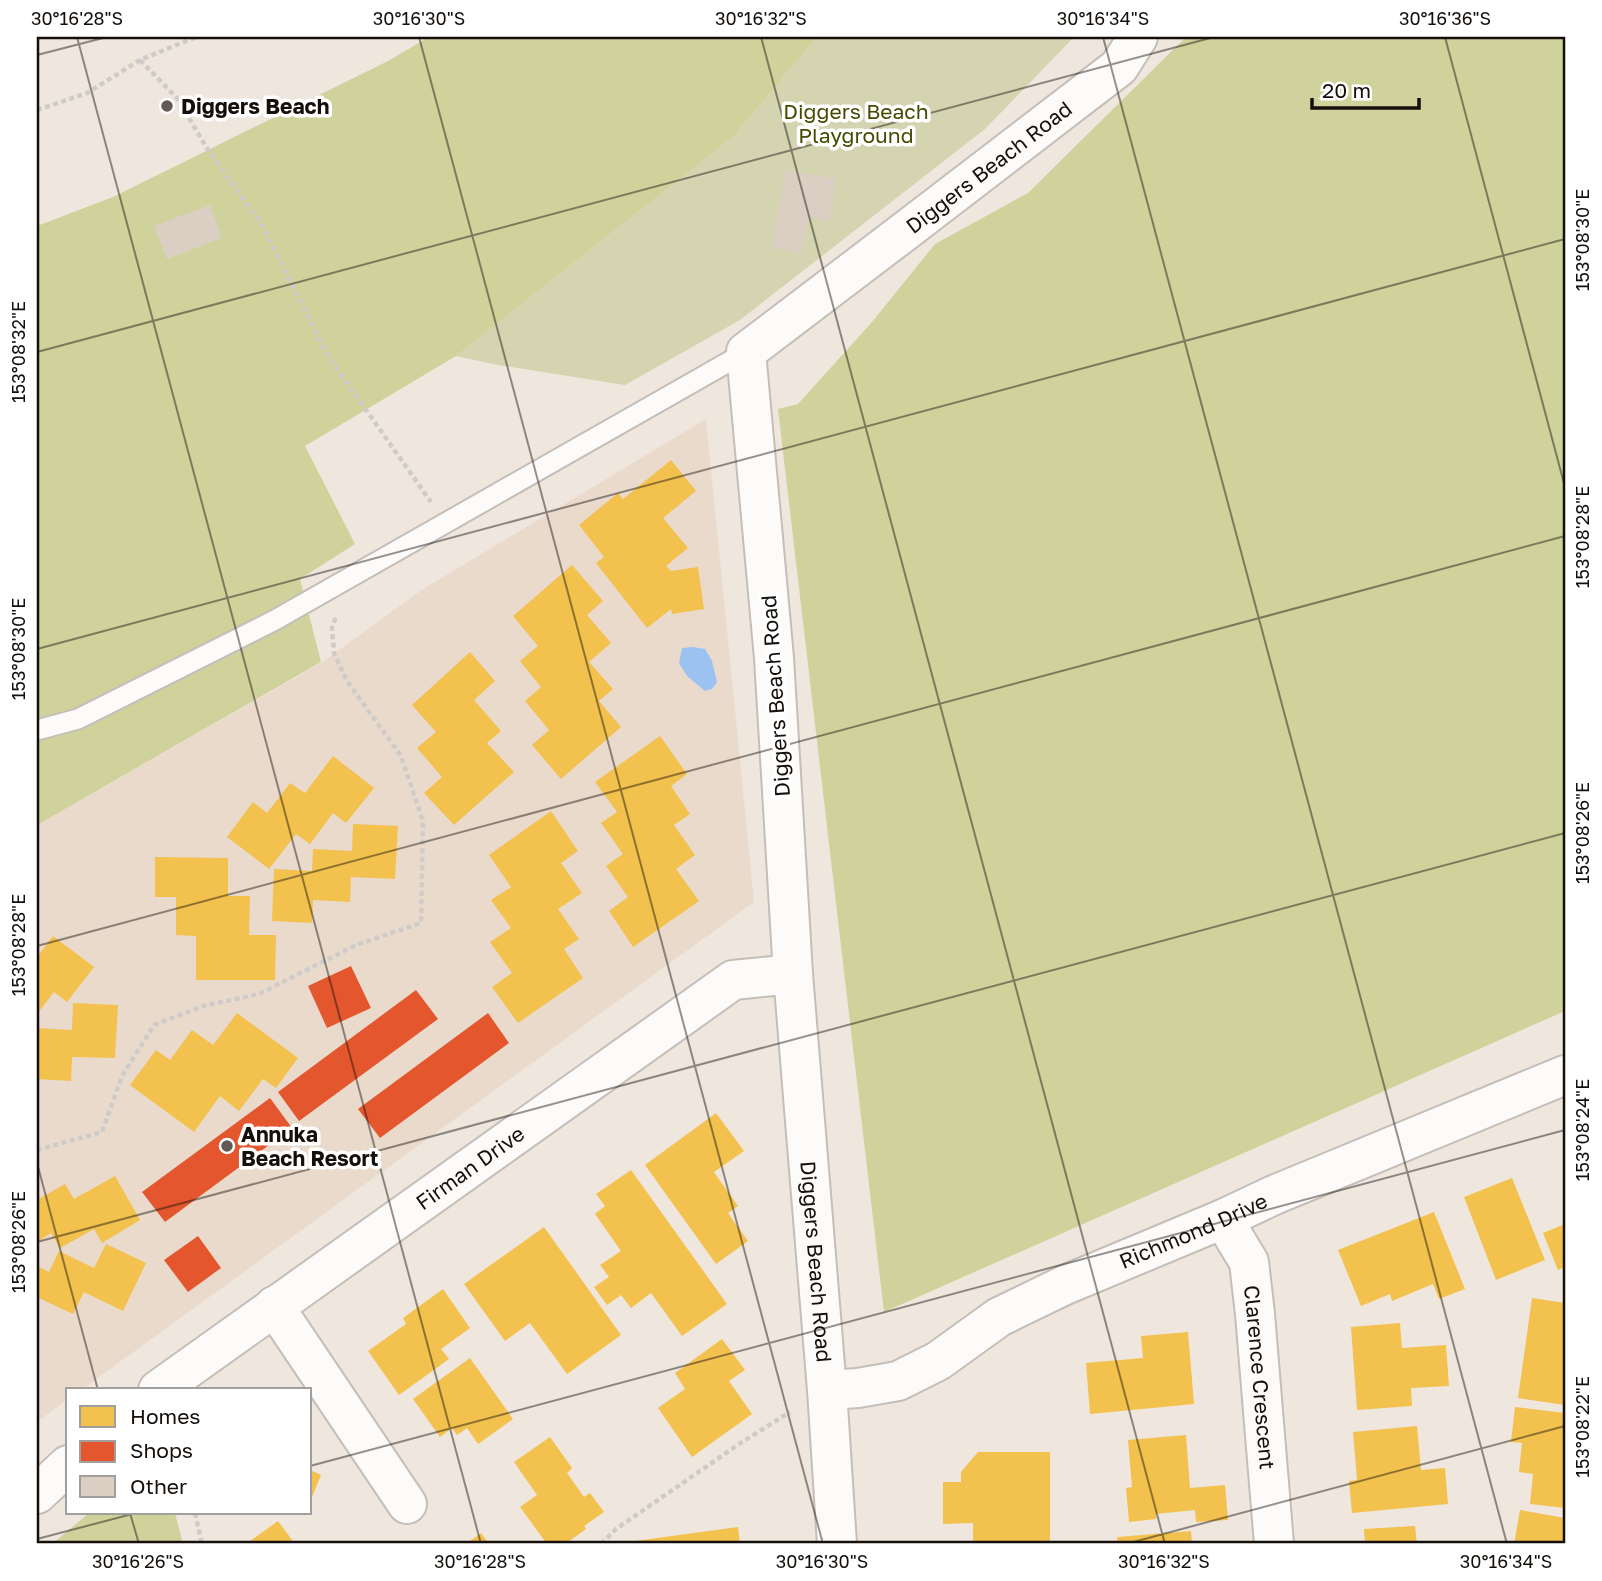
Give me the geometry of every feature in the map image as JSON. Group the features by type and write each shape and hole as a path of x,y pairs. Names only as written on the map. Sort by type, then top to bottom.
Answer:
{"street":[{"name":"Diggers Beach Road","path":"837,1544 814,1398 774,658 746,352 1119,67 1138,37"},
{"name":"Firman Drive","path":"161,1388 733,980 793,974"},
{"name":"Richmond Drive","path":"814,1398 898,1381 938,1361 999,1317 1065,1285 1565,1075"},
{"name":"Clarence Crescent","path":"1223,1219 1249,1262 1274,1544"},
{"path":"274,1306 407,1504"},
{"path":"37,1494 66,1467"}],"lane":[{"path":"37,730 78,719 262,626 746,352"}],"path":[{"path":"37,110 87,93 140,60 196,37"},
{"path":"140,60 177,98 208,150 262,225 328,356 446,523"},
{"path":"37,1150 102,1132 122,1076 154,1025 204,1006 259,994 356,945 421,923 424,821 401,757 347,681 334,653"},
{"path":"601,1544 616,1529 742,1442 814,1398"},
{"path":"195,1514 202,1544"}],"shaded area":[{"name":"Annuka Beach Resort","path":"706,419 754,902 84,1388 66,1388 66,1400 37,1422 37,825 321,663 423,589"}],"green space":[{"path":"429,37 817,37 733,137 456,356 305,446 355,544 300,579 321,662 37,825 37,226 113,197 388,61"},
{"name":"Diggers Beach Playground","path":"817,37 1074,37 985,129 740,320 625,385 456,356 733,137"},
{"path":"1186,37 1565,37 1565,1011 884,1312 778,409 798,404 872,322 935,244 1028,193"},
{"path":"88,1514 175,1514 183,1544 52,1544"}],"water":[{"path":"682,648 705,649 712,661 717,682 712,689 705,691 687,676 679,663"}],"building: Homes":[{"path":"671,460 696,491 663,518 688,548 666,566 671,571 698,567 704,609 672,614 671,609 647,628 596,563 604,557 579,525 618,493 623,499"},
{"path":"572,565 603,601 587,615 611,643 589,662 613,689 599,701 621,727 561,779 532,745 549,730 525,701 541,687 520,661 538,646 513,616"},
{"path":"470,652 495,681 474,700 501,731 487,743 514,772 454,825 424,793 442,777 417,748 436,732 412,705"},
{"path":"660,736 687,774 671,786 690,814 674,825 695,855 676,869 699,901 633,947 609,911 628,897 606,866 623,854 601,823 617,812 595,782"},
{"path":"333,756 374,788 346,823 333,813 310,844 296,834 269,869 227,837 253,802 267,813 290,783 305,793"},
{"path":"551,811 578,851 561,863 582,893 558,909 579,939 564,949 583,978 518,1023 492,987 512,973 490,942 511,928 491,900 511,887 489,855"},
{"path":"353,824 398,826 395,879 351,877 350,902 313,900 312,923 272,921 274,869 312,871 313,849 352,851"},
{"path":"155,857 228,858 228,896 250,896 249,935 276,935 275,980 196,980 196,936 176,935 176,897 155,897"},
{"path":"53,936 94,967 67,1002 54,992 37,1014 37,957"},
{"path":"73,1003 118,1005 115,1058 72,1057 71,1081 37,1079 37,1028 72,1030"},
{"path":"237,1013 298,1058 276,1088 263,1079 239,1111 220,1096 194,1132 130,1085 156,1050 170,1060 192,1030 213,1045"},
{"path":"716,1113 744,1151 714,1172 738,1206 728,1213 748,1241 716,1264 645,1165"},
{"path":"631,1170 727,1304 682,1336 651,1293 631,1308 621,1295 607,1305 594,1287 609,1277 600,1265 621,1251 595,1214 605,1206 596,1194"},
{"path":"115,1176 140,1220 102,1243 94,1229 60,1248 51,1233 37,1242 37,1200 65,1184 74,1199"},
{"path":"1512,1178 1545,1260 1496,1280 1464,1197"},
{"path":"1434,1212 1465,1289 1439,1299 1433,1284 1392,1301 1390,1294 1361,1306 1338,1250"},
{"path":"1565,1224 1565,1267 1558,1270 1543,1233"},
{"path":"544,1227 621,1335 567,1374 530,1323 505,1341 464,1284"},
{"path":"106,1244 146,1263 123,1311 84,1292 73,1314 39,1298 37,1303 37,1266 49,1272 59,1251 94,1268"},
{"path":"443,1289 470,1328 441,1349 449,1359 399,1395 368,1351 406,1324 403,1318"},
{"path":"1532,1298 1565,1303 1565,1405 1518,1398"},
{"path":"1400,1323 1402,1348 1446,1345 1449,1386 1411,1388 1412,1406 1357,1410 1351,1327"},
{"path":"1188,1332 1194,1404 1090,1414 1086,1363 1143,1358 1141,1336"},
{"path":"722,1339 745,1370 729,1381 752,1414 692,1457 658,1408 685,1389 675,1373"},
{"path":"470,1358 513,1419 478,1444 467,1428 457,1435 452,1428 440,1437 413,1399"},
{"path":"1515,1407 1565,1413 1565,1508 1530,1504 1533,1474 1519,1472 1522,1443 1511,1442"},
{"path":"1417,1426 1421,1470 1445,1468 1448,1504 1352,1513 1349,1481 1357,1480 1353,1432"},
{"path":"1186,1435 1190,1488 1225,1485 1228,1520 1196,1522 1195,1510 1156,1514 1156,1519 1129,1522 1126,1488 1132,1487 1128,1440"},
{"path":"550,1437 572,1468 567,1473 584,1497 590,1493 604,1512 565,1544 547,1544 520,1507 537,1495 514,1462"},
{"path":"978,1452 1050,1452 1050,1544 973,1544 973,1523 943,1524 943,1482 961,1482 961,1472"},
{"path":"312,1471 321,1475 312,1497"},
{"path":"1520,1510 1565,1518 1565,1544 1514,1544"},
{"path":"278,1521 295,1544 246,1544"},
{"path":"1415,1526 1417,1544 1365,1544 1364,1529"},
{"path":"738,1527 740,1544 620,1544 620,1543"},
{"path":"1191,1531 1192,1544 1118,1544 1117,1537"},
{"path":"481,1533 489,1544 466,1544"}],"building: Shops":[{"path":"351,966 371,1008 327,1028 308,986"},
{"path":"416,990 438,1019 299,1121 278,1092"},
{"path":"488,1013 509,1043 380,1138 358,1109"},
{"path":"270,1098 292,1128 165,1222 142,1192"},
{"path":"198,1236 221,1268 188,1292 164,1260"}],"building: Other":[{"path":"786,170 836,179 829,221 808,217 802,253 772,248"},
{"path":"210,205 222,238 167,259 154,226"}],"place":[{"name":"Diggers Beach","path":"167,106"},
{"name":"Annuka Beach Resort","path":"227,1146"}]}
